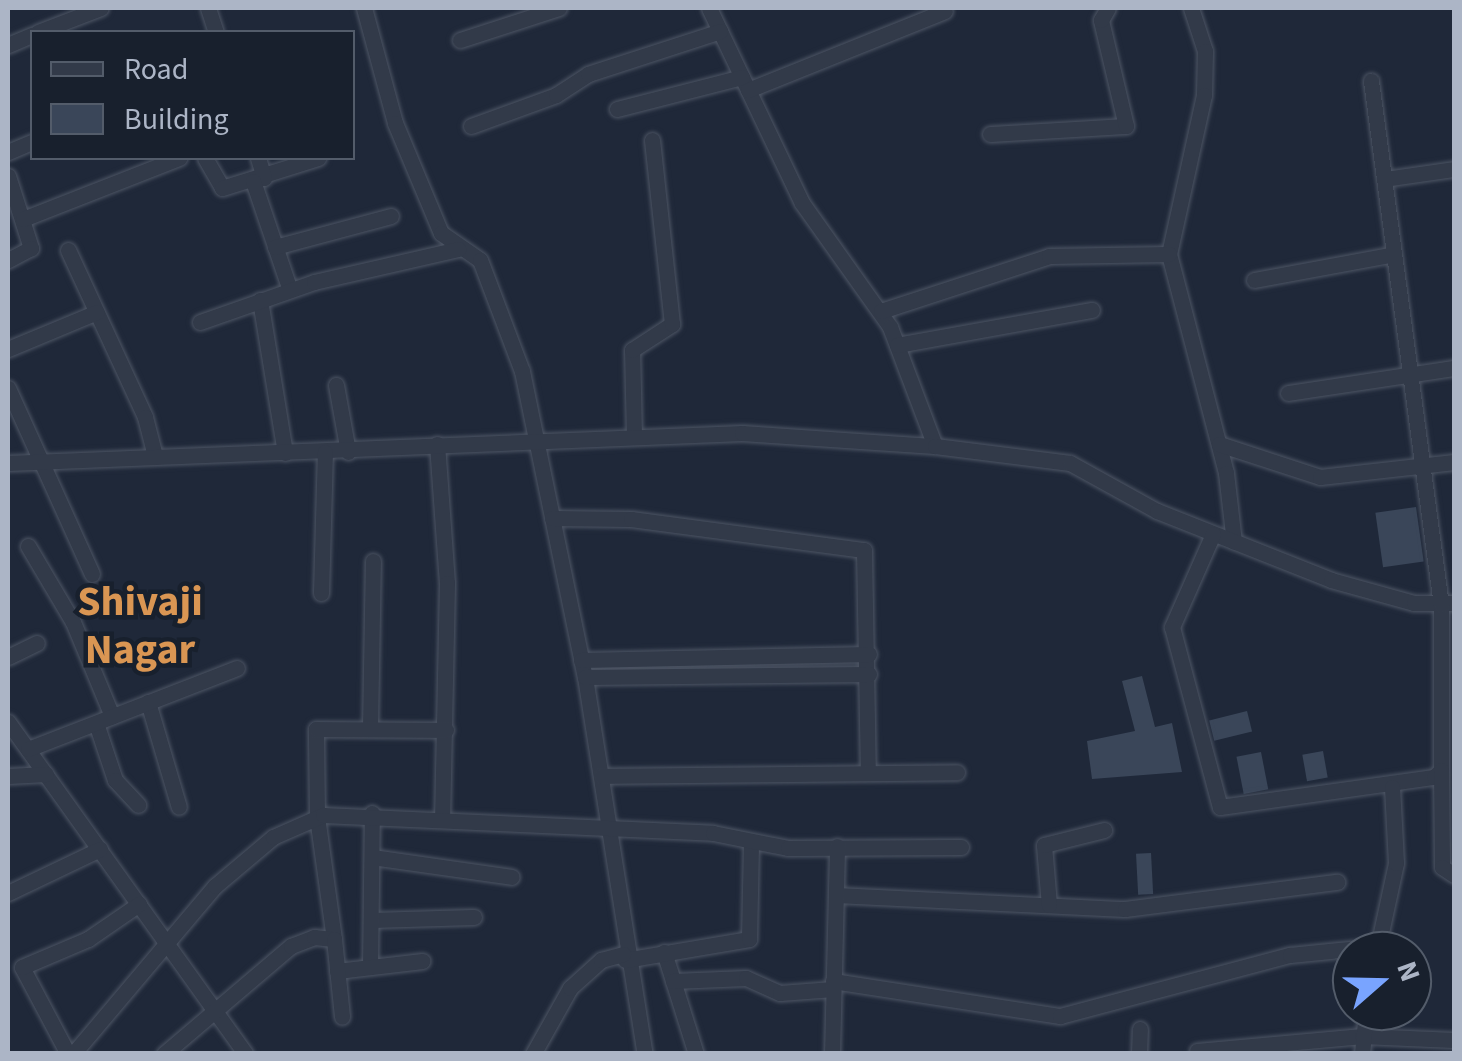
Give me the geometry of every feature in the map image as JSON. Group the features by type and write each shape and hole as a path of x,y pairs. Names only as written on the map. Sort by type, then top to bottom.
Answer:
{"street":[{"path":"45,30 100,8"},
{"path":"364,8 395,123 440,233 458,249 476,255 486,272 538,438 585,677 624,957 645,1054"},
{"path":"460,40 560,8"},
{"path":"731,8 711,11 802,203 881,312 935,446"},
{"path":"990,134 1126,126 1103,33 1108,8"},
{"path":"1191,8 1205,51 1204,95 1170,254 1220,444 1234,542"},
{"path":"617,109 745,84 945,12"},
{"path":"471,126 540,102 588,74 720,31"},
{"path":"1371,81 1422,466 1448,604 1442,867 1454,875"},
{"path":"634,436 632,350 672,324 652,140"},
{"path":"23,219 175,160"},
{"path":"205,160 222,188 312,160"},
{"path":"258,160 258,179 290,290"},
{"path":"1384,179 1454,169"},
{"path":"8,176 31,248 8,260"},
{"path":"275,247 392,216"},
{"path":"200,322 290,290 458,249"},
{"path":"68,250 154,456"},
{"path":"881,312 1049,256 1170,254"},
{"path":"1254,280 1394,254"},
{"path":"260,300 285,453"},
{"path":"897,345 1092,310"},
{"path":"8,349 96,312"},
{"path":"1288,393 1454,368"},
{"path":"336,384 348,452"},
{"path":"8,388 36,460 92,574"},
{"path":"8,463 348,452 538,438 634,436 935,446 1070,464 1213,534 1331,580 1448,604"},
{"path":"437,444 448,582 442,818"},
{"path":"1220,444 1306,476 1454,462"},
{"path":"322,593 325,452"},
{"path":"552,518 856,546 870,563 868,773"},
{"path":"1213,534 1172,627 1220,806 1445,780"},
{"path":"28,546 73,622 104,719 115,780 138,805"},
{"path":"370,727 373,561"},
{"path":"8,657 37,643"},
{"path":"582,660 868,654"},
{"path":"754,656 755,675"},
{"path":"28,749 237,668"},
{"path":"585,677 869,674"},
{"path":"148,702 179,807"},
{"path":"8,722 246,1054"},
{"path":"342,1017 316,817 316,729 446,730"},
{"path":"601,776 957,772"},
{"path":"8,776 46,774"},
{"path":"1382,931 1396,864 1392,787"},
{"path":"370,967 372,813"},
{"path":"138,904 88,939 22,967 70,1054 104,1024 164,939 273,837 316,817 372,813 751,842 961,847"},
{"path":"1050,906 1044,845 1104,830"},
{"path":"533,1054 570,988 601,960 748,939 751,842"},
{"path":"832,1054 837,846"},
{"path":"8,892 100,849"},
{"path":"372,857 512,877"},
{"path":"836,895 1050,906 1224,902 1336,882"},
{"path":"370,920 474,917"},
{"path":"164,1054 291,946 334,939"},
{"path":"673,982 746,978 771,992 833,985 1060,1016 1290,954 1332,951"},
{"path":"664,952 696,1054"},
{"path":"338,971 422,960"},
{"path":"1139,1054 1140,1029"},
{"path":"1197,1051 1454,1040"}],"building":[{"path":"1416,507 1424,561 1383,567 1375,513"},
{"path":"1142,676 1155,727 1172,723 1182,772 1092,779 1087,741 1135,731 1122,681"},
{"path":"1247,711 1252,731 1214,741 1209,720"},
{"path":"1323,751 1328,778 1307,781 1302,755"},
{"path":"1261,752 1268,789 1244,794 1236,757"},
{"path":"1151,853 1153,894 1138,895 1136,854"}],"district":[{"name":"Shivaji Nagar","path":"140,626"}]}
